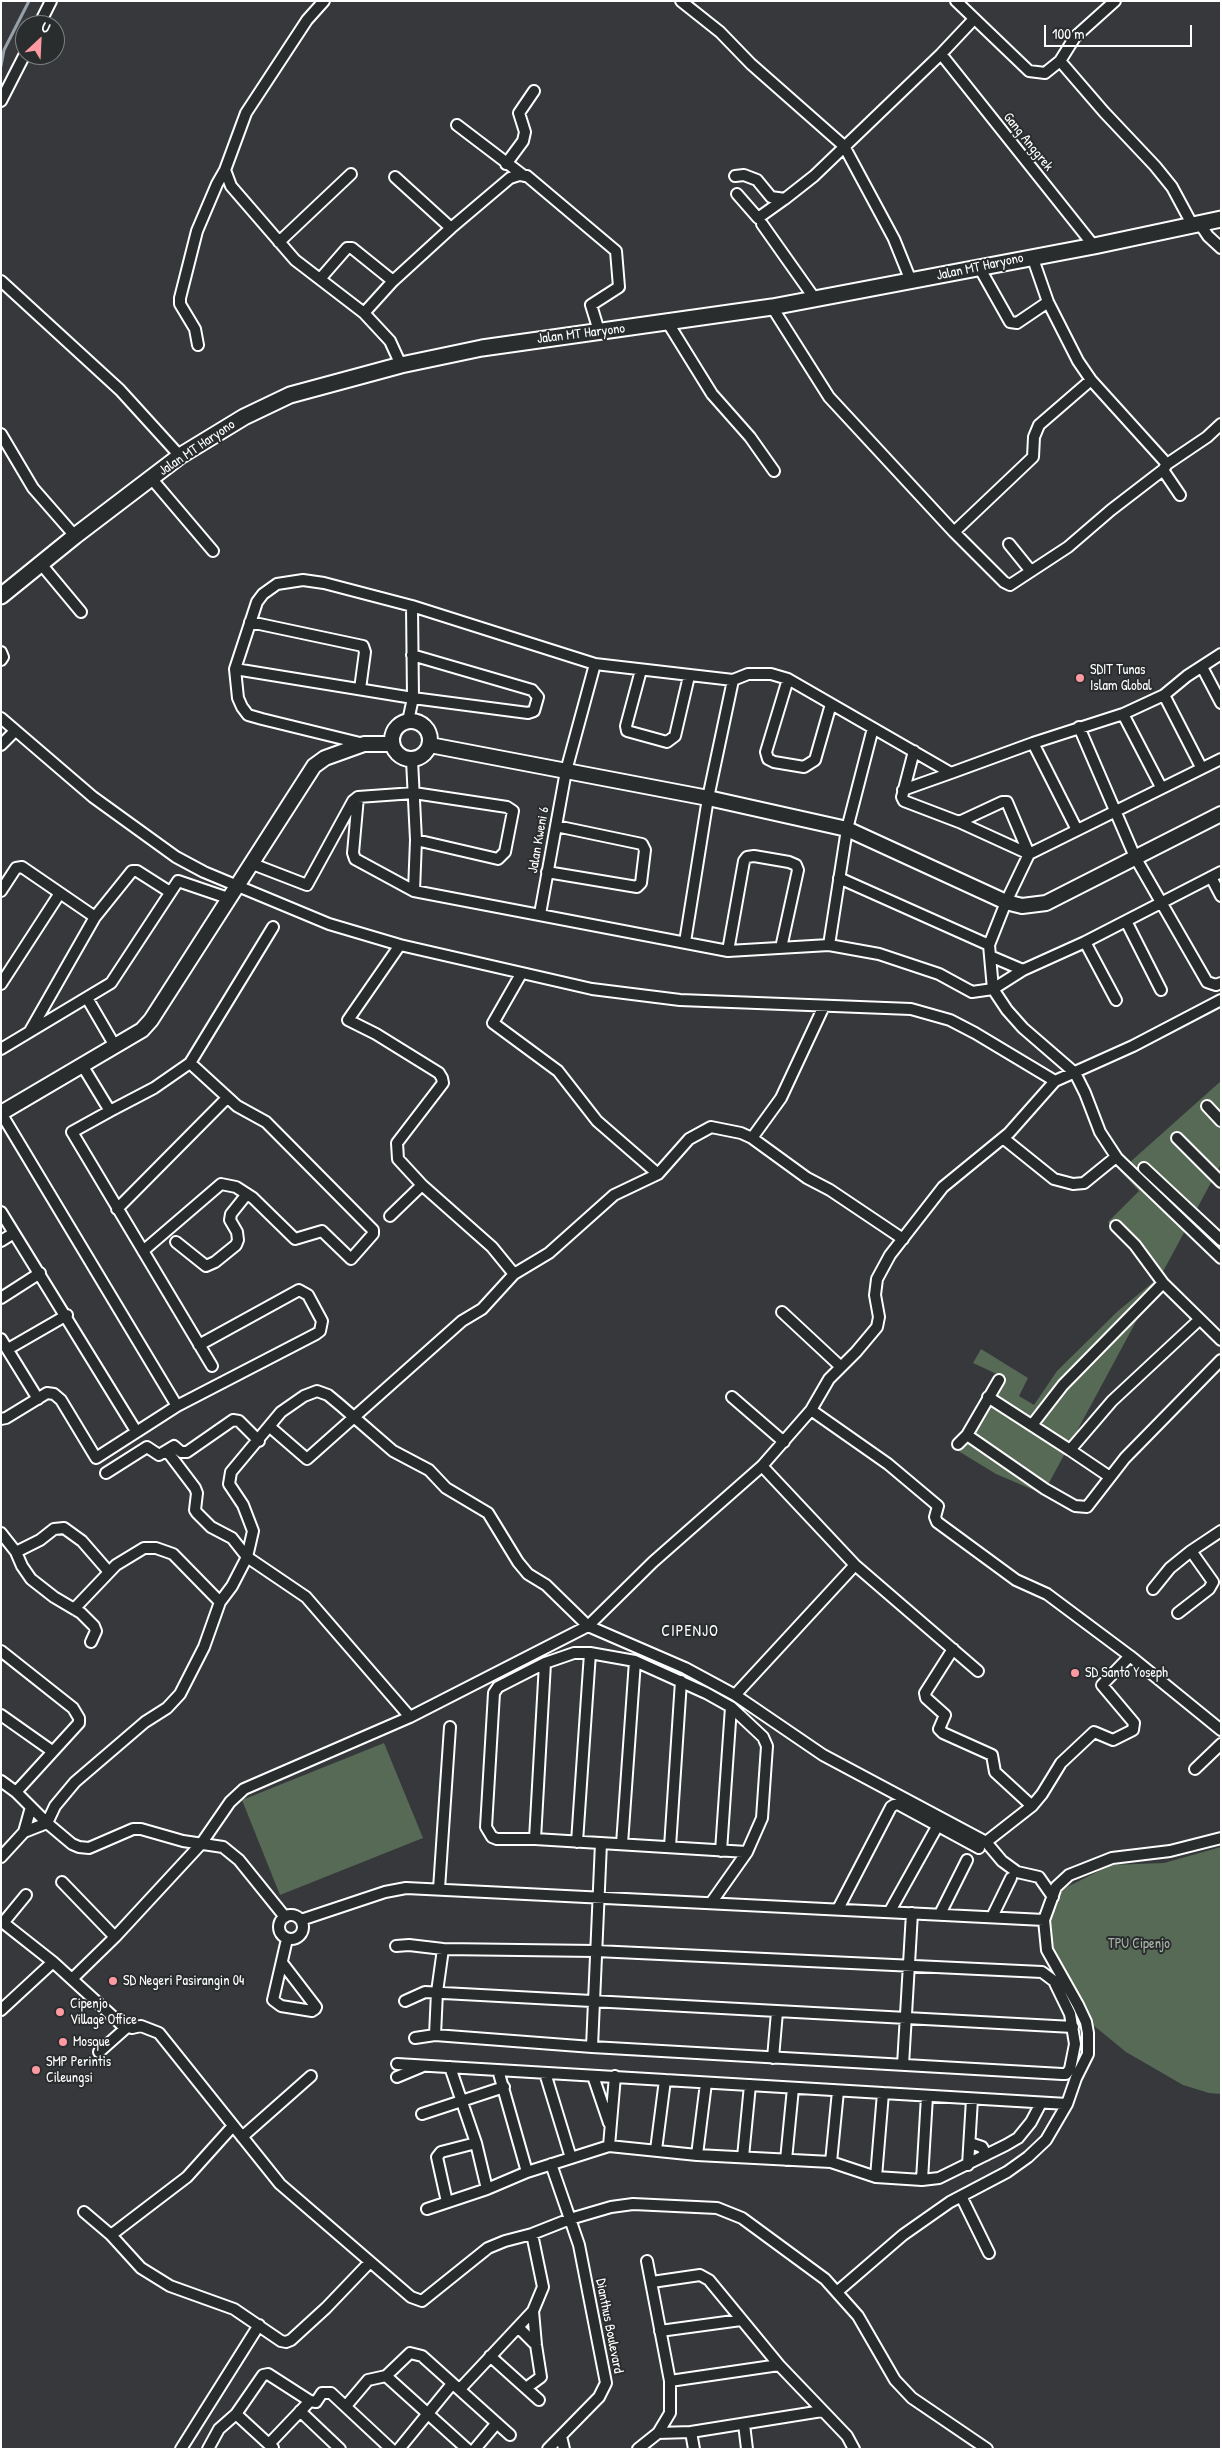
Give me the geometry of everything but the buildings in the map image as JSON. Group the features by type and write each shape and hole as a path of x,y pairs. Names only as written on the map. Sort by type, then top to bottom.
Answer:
{"main road":[{"name":"Jalan MT Haryono","path":"1,596 75,536 180,456 274,401 400,365 482,348 772,307 1032,256 1094,246 1221,219"}],"street":[{"path":"44,15 51,1"},
{"path":"198,345 195,329 180,304 197,231 225,170 246,114 307,20 324,1"},
{"path":"682,1 720,32 751,64 844,146 894,239 911,281"},
{"path":"956,1 1029,71 1045,73 1060,60 1075,37 1115,1"},
{"path":"736,194 758,218 785,199 814,176 974,20"},
{"name":"Gang Anggrek","path":"941,54 1094,246"},
{"path":"1060,60 1104,112 1155,166 1172,187 1196,225 1221,248"},
{"path":"1,101 19,65"},
{"path":"506,164 523,141 524,132 519,113 534,92"},
{"path":"457,125 506,164 527,176 617,254 619,287 590,305 599,331"},
{"path":"225,170 231,186 295,260 364,313 390,341 400,365"},
{"path":"279,242 351,174"},
{"path":"364,313 394,280 450,228 510,178 524,176"},
{"path":"735,176 744,176 757,180 771,197 785,199"},
{"path":"395,177 450,228"},
{"path":"762,224 816,299"},
{"path":"320,279 347,248 352,248 394,280"},
{"path":"1032,256 1048,302 1078,361 1091,380 1165,467 1180,495"},
{"path":"979,267 1010,322 1017,323 1048,302"},
{"path":"1,281 120,390 180,456"},
{"path":"772,307 829,397 954,532 1004,582 1010,585 1030,570 1068,547 1111,510 1221,424"},
{"path":"668,323 712,394 750,437 774,471"},
{"path":"954,532 1034,457 1034,437 1039,425 1091,380"},
{"path":"1,434 33,488 75,536"},
{"path":"151,478 213,551"},
{"path":"1009,544 1030,570"},
{"path":"41,564 81,612"},
{"path":"391,744 364,744 248,715 238,698 235,669 257,602 263,594 277,584 290,581 324,583 412,606 595,664 733,680 757,672 788,678 951,773"},
{"path":"408,721 413,698 412,606"},
{"path":"250,622 363,646 365,652 360,689"},
{"path":"1,652 3,657 1,660"},
{"path":"904,790 1033,742 1123,714 1164,695 1187,676 1221,654"},
{"path":"235,669 413,698 528,713 534,711 538,697 532,690 412,655"},
{"name":"Jalan Kweni 6","path":"540,914 566,771 595,664"},
{"path":"1202,667 1221,703"},
{"path":"641,670 626,726 627,731 667,742 675,736 689,676"},
{"path":"788,678 766,752 768,759 774,762 804,767 815,760 831,704"},
{"path":"685,942 708,798 733,680"},
{"path":"1164,695 1201,767"},
{"path":"1123,714 1161,787"},
{"path":"1,718 134,828 232,892"},
{"path":"408,721 418,722 425,727 430,736 430,745 423,756 412,760 398,756 391,744 395,729 408,721"},
{"path":"1079,727 1135,857 1207,982 1218,984"},
{"path":"829,946 847,829 873,728"},
{"path":"1,745 15,730"},
{"path":"1033,742 1078,830"},
{"path":"177,1406 1,1113 142,1030 152,1020 250,863 314,766 325,758 364,744"},
{"path":"430,745 708,798 847,829 1006,902 1022,906 1046,903 1221,814"},
{"path":"914,751 902,797 904,801 959,822 1029,854"},
{"path":"1221,759 1201,767 1116,812 1029,854 1006,902 990,945 993,989 1007,1010 1023,1028 1075,1073 1100,1132 1116,1157 1221,1258"},
{"path":"412,760 416,840 414,890"},
{"path":"250,863 308,885 353,801 358,798 414,794 507,807 513,811 505,852 498,859 416,840"},
{"path":"358,798 353,853 355,859 414,890 728,951 829,946 879,954 918,965 972,992 993,989 1023,970 1085,942 1216,875 1221,896"},
{"path":"959,822 1002,802 1007,802 1029,854"},
{"path":"548,872 637,887 641,883 644,850 642,844 556,826"},
{"path":"728,951 744,859 754,856 789,862 796,865 798,870 781,948"},
{"path":"1,891 16,868 22,867 95,917"},
{"path":"30,1032 95,917 134,870 170,892"},
{"path":"839,878 990,945"},
{"path":"3,1045 30,1032 111,983 178,881 232,892 400,945 592,989 680,1000 911,1009 950,1020 1020,1058 1055,1081"},
{"path":"1,984 60,894"},
{"path":"1126,921 1161,990"},
{"path":"212,1366 72,1132 154,1088 190,1063 273,927"},
{"path":"1085,942 1116,1000"},
{"path":"400,945 348,1020 376,1034 439,1073 443,1083 397,1143 398,1159 422,1185 473,1229 514,1274"},
{"path":"990,956 1023,970"},
{"path":"522,974 493,1023 558,1071 597,1120 658,1174"},
{"path":"87,998 115,1046"},
{"path":"72,1979 115,1937 201,1844 230,1802 244,1789 410,1717 588,1626 654,1562 762,1466 811,1410 829,1379 856,1352 877,1327 879,1317 875,1294 876,1279 890,1255 943,1188 1003,1138 1055,1081 1166,1030 1221,1000"},
{"path":"752,1138 781,1098 824,1006"},
{"path":"143,1251 218,1186 236,1187 247,1194 290,1236 300,1238 322,1231 349,1259 373,1234 373,1230 266,1122 237,1106 190,1063"},
{"path":"82,1065 110,1110"},
{"path":"117,1209 227,1098"},
{"path":"1207,1106 1221,1120"},
{"path":"270,1427 307,1458 462,1321 482,1309 514,1274 549,1253 614,1195 658,1174 690,1139 711,1127 741,1133 752,1138 807,1178 830,1190 903,1239"},
{"path":"1003,1138 1054,1179 1073,1184 1084,1183 1116,1157"},
{"path":"1177,1138 1221,1182"},
{"path":"1144,1168 1221,1240"},
{"path":"390,1216 422,1185"},
{"path":"176,1242 206,1266 216,1262 236,1246 238,1240 237,1232 230,1220 230,1214 247,1194"},
{"path":"1,1212 67,1315 136,1431"},
{"path":"1116,1226 1135,1245 1163,1283 1199,1320 1220,1337"},
{"path":"1,1241 14,1233"},
{"path":"1,1298 40,1274"},
{"path":"1032,1425 1063,1386 1163,1283"},
{"path":"1,1418 6,1418 47,1393 54,1394 61,1400 96,1458 177,1406 316,1334 320,1331 322,1321 308,1295 299,1290 199,1344"},
{"path":"782,1312 840,1366"},
{"path":"8,1349 67,1315"},
{"path":"1070,1450 1112,1401 1199,1320"},
{"path":"1,1339 38,1399"},
{"path":"967,1435 1007,1464 1075,1506 1087,1507 1125,1458 1221,1360"},
{"path":"958,1444 967,1435 999,1380"},
{"path":"1,1857 24,1832 47,1823 55,1806 75,1782 144,1722 167,1708 180,1694 204,1647 220,1602 232,1586 247,1556 253,1531 243,1505 229,1484 229,1478 242,1458 259,1441 281,1412 304,1396 317,1391 328,1395 394,1451 428,1470 446,1488 488,1513 518,1562 528,1574 546,1585 588,1626 685,1668 735,1695 823,1755 983,1845 1017,1872 1039,1877 1053,1897"},
{"path":"732,1397 784,1442"},
{"path":"988,1397 1110,1477"},
{"path":"811,1410 888,1464 938,1506 935,1517 937,1522 1016,1580 1047,1594 1130,1656 1221,1730"},
{"path":"106,1472 147,1446 160,1455 174,1446 181,1452 187,1452 233,1420 239,1421 259,1441"},
{"path":"167,1451 195,1488 198,1494 195,1510 211,1528 232,1538 247,1556 306,1596 410,1717"},
{"path":"762,1466 856,1564 978,1671"},
{"path":"16,1552 40,1540 54,1529 64,1528 82,1541 109,1572"},
{"path":"1153,1589 1170,1568 1221,1531"},
{"path":"1,1533 16,1552 22,1566 31,1579 54,1597 74,1609 94,1626 96,1631 91,1642"},
{"path":"74,1609 109,1572 144,1548 156,1548 173,1554 220,1602"},
{"path":"1178,1613 1209,1589 1213,1582 1191,1551"},
{"path":"735,1695 856,1564"},
{"path":"953,1649 925,1693 926,1698 945,1715 939,1729 943,1733 992,1755 995,1772 1032,1806"},
{"path":"1,1651 73,1708 79,1718 79,1723 16,1792"},
{"path":"711,1903 747,1852 764,1809 768,1746 763,1737 731,1707 681,1681 635,1661 590,1653 574,1653 545,1663 498,1687 493,1698 486,1827 492,1837 497,1839 535,1839 747,1852"},
{"path":"577,1842 590,1653"},
{"path":"983,1845 1032,1806 1062,1763 1094,1732 1113,1740 1133,1730 1134,1723 1102,1685 1130,1656"},
{"path":"622,1844 635,1661"},
{"path":"535,1839 545,1663"},
{"path":"670,1847 681,1681"},
{"path":"721,1850 731,1707"},
{"path":"1,1715 52,1751"},
{"path":"440,1889 450,1727"},
{"path":"1195,1769 1221,1744"},
{"path":"1,1781 16,1792 47,1823 72,1844 79,1847 89,1848 133,1829 141,1829 149,1833 223,1847 230,1852 284,1917"},
{"path":"838,1909 891,1807 898,1804 938,1825 983,1845"},
{"path":"24,1832 31,1806"},
{"path":"890,1911 938,1825"},
{"path":"838,2291 903,2235 961,2196 1007,2172 1028,2157 1046,2140 1067,2104 1076,2078 1088,2054 1088,2033 1078,2005 1047,1950 1044,1920 1056,1887 1063,1880 1091,1865 1112,1858 1170,1851 1221,1838"},
{"path":"592,2047 601,1843"},
{"path":"940,1914 967,1860"},
{"path":"992,1917 1011,1878"},
{"path":"62,1882 115,1937"},
{"path":"301,1920 385,1892 406,1888 1044,1920"},
{"path":"26,1895 2,1922 53,1962 126,2028"},
{"path":"903,2065 912,1913"},
{"path":"296,1916 301,1920 303,1932 299,1937 287,1939 281,1935 279,1929 280,1922 284,1917 296,1916"},
{"path":"283,1964 316,2007 312,2011 281,2006 273,2000 283,1964 287,1939"},
{"path":"396,1946 409,1944 443,1949 596,1951 1042,1972 1054,1981 1070,2014 1075,2044 1070,2070 1066,2074 592,2047 435,2035 415,2038"},
{"path":"435,2035 437,1992 443,1949"},
{"path":"1,2010 53,1962"},
{"path":"405,2001 420,1993 437,1992 1073,2027"},
{"path":"773,2058 777,2012"},
{"path":"99,2052 126,2028 141,2026 159,2032 206,2090 232,2127 280,2184 411,2297 422,2300 488,2248 570,2219 612,2207 633,2204 716,2208 742,2218 804,2262 838,2291 867,2330 895,2380 912,2398 988,2449"},
{"path":"397,2064 1067,2104"},
{"path":"397,2077 423,2066"},
{"path":"450,2067 476,2143 487,2189"},
{"path":"498,2070 527,2172"},
{"path":"545,2073 571,2158"},
{"path":"242,2137 312,2076"},
{"path":"593,2076 610,2127"},
{"path":"609,2146 615,2076"},
{"path":"656,2150 665,2080"},
{"path":"697,2155 706,2083"},
{"path":"743,2157 750,2085"},
{"path":"422,2114 504,2087"},
{"path":"786,2160 793,2088"},
{"path":"831,2162 838,2090"},
{"path":"876,2177 883,2093"},
{"path":"922,2180 927,2096"},
{"path":"968,2165 972,2098"},
{"path":"426,2209 487,2189 527,2172 609,2146 697,2155 831,2162 876,2177 922,2180 939,2178 1006,2146 1024,2132 1041,2103"},
{"path":"111,2235 187,2178 232,2127"},
{"path":"447,2202 436,2157 441,2152 476,2143"},
{"path":"970,2143 982,2147 986,2155"},
{"path":"551,2164 570,2219"},
{"path":"961,2196 989,2254"},
{"path":"84,2212 111,2235 141,2268 170,2286 234,2309 281,2341 291,2340 350,2284 370,2262"},
{"name":"Dianthus Boulevard","path":"548,2449 599,2397 606,2383 579,2245 570,2219"},
{"path":"399,2449 428,2413 490,2356 534,2311 543,2287 532,2234"},
{"path":"638,2449 658,2433 670,2413 670,2381 647,2261"},
{"path":"652,2282 700,2275 705,2277 779,2365 847,2436 854,2449"},
{"path":"526,2388 541,2377 536,2345 534,2311"},
{"path":"660,2332 740,2320"},
{"path":"181,2449 259,2325"},
{"path":"518,2328 536,2345"},
{"path":"346,2406 368,2380 386,2376 410,2353 416,2353 422,2356 456,2386 510,2436"},
{"path":"490,2356 539,2400"},
{"path":"670,2381 779,2365"},
{"path":"208,2449 219,2429 236,2414 262,2375 268,2374 310,2401 316,2402 322,2393 332,2393 391,2449"},
{"path":"386,2376 428,2413 461,2447"},
{"path":"236,2414 272,2446 310,2401"},
{"path":"300,2411 340,2449"},
{"path":"658,2433 691,2432 822,2411"},
{"path":"475,2449 496,2424"},
{"path":"744,2424 748,2449"},
{"path":"691,2432 694,2449"},
{"path":"561,2436 564,2449"}],"green space":[{"path":"1221,1081 1221,1164 1043,1494 996,1474 955,1449 1001,1376 973,1363 981,1349 1028,1378 1019,1396 1034,1405 1057,1371 1118,1311 1157,1279 1108,1222 1139,1191 1120,1171"},
{"path":"384,1743 423,1838 280,1895 242,1800"},
{"name":"TPU Cipenjo","path":"1221,1847 1221,2094 1209,2093 1183,2085 1126,2052 1093,2025 1068,1985 1052,1944 1049,1896 1111,1865 1164,1863"}],"waterway":[{"path":"1,66 4,50 29,1"}],"place":[{"name":"SDIT Tunas Islam Global","path":"1080,678"},
{"name":"SD Santo Yoseph","path":"1075,1673"},
{"name":"SD Negeri Pasirangin 04","path":"113,1981"},
{"name":"Cipenjo Village Office","path":"60,2012"},
{"name":"Mosque","path":"63,2042"},
{"name":"SMP Perintis Cileungsi","path":"36,2070"}],"district":[{"name":"CIPENJO","path":"690,1632"}]}
